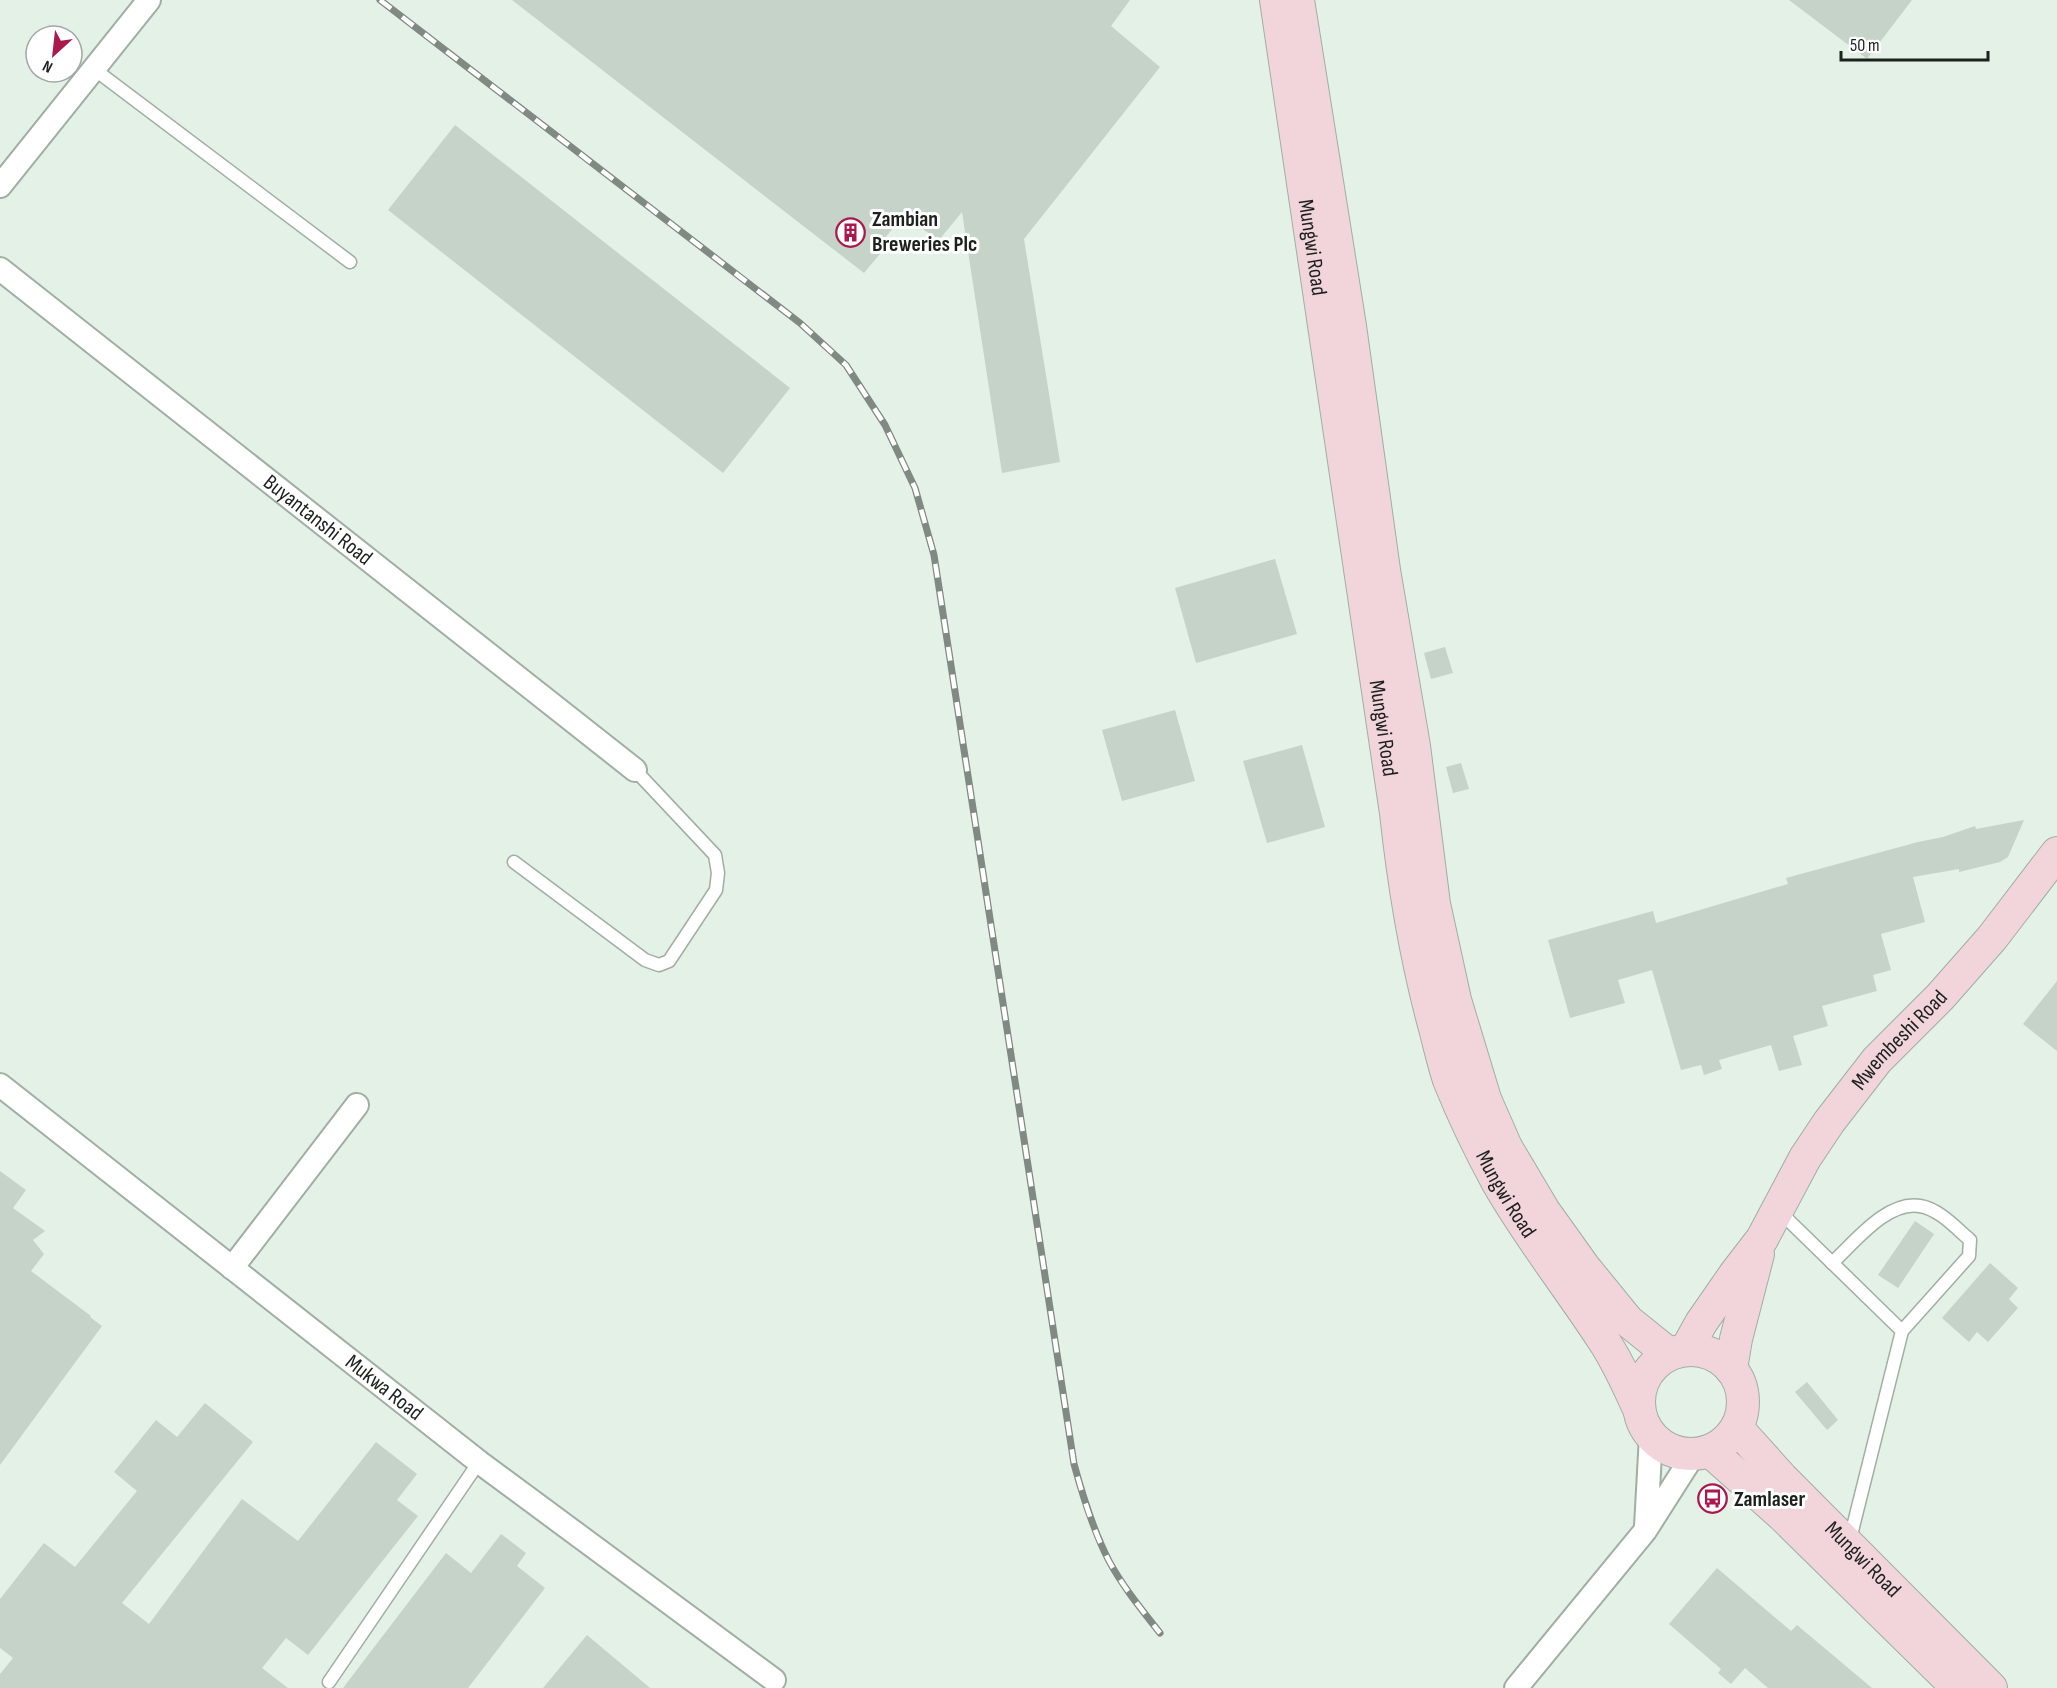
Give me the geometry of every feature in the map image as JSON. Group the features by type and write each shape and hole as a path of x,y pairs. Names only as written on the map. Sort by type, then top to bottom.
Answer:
{"main road":[{"name":"Mungwi Road","path":"1276,0 1371,571 1414,746 1434,904 1442,949 1455,1000 1485,1099 1506,1147 1544,1211 1584,1267 1628,1321 1678,1352"},
{"name":"Mungwi Road","path":"1298,0 1350,326 1371,571 1396,813 1406,900 1416,952 1449,1079 1471,1130 1499,1184 1537,1244 1603,1338 1638,1407"},
{"name":"Mwembeshi Road","path":"1762,1239 1817,1140 1877,1060 1970,964 2057,854"},
{"path":"1678,1352 1762,1239"},
{"path":"1731,1369 1762,1239"},
{"path":"1699,1350 1711,1354 1731,1369 1739,1383 1743,1398 1742,1413 1737,1428 1720,1446 1702,1453 1679,1453 1664,1447 1651,1437 1645,1428 1638,1407 1642,1381 1658,1361 1678,1352 1699,1350"},
{"name":"Mungwi Road","path":"1737,1428 1848,1546 1991,1688"},
{"name":"Mungwi Road","path":"1702,1453 1782,1515 1958,1688"}],"street":[{"path":"0,186 149,0"},
{"name":"Buyantanshi Road","path":"0,269 635,770"},
{"name":"Mukwa Road","path":"0,1085 479,1462 774,1680"},
{"path":"232,1268 357,1105"},
{"path":"1645,1531 1651,1437"},
{"path":"1516,1688 1645,1531 1702,1453"}],"lane":[{"path":"94,69 350,262"},
{"path":"514,862 645,960 659,965 669,961 716,890 718,873 715,855 635,770"},
{"path":"1832,1263 1885,1214 1911,1206 1921,1206 1941,1215 1970,1240 1969,1256 1902,1331 1848,1546"},
{"path":"1778,1210 1902,1331"},
{"path":"329,1682 479,1462"}],"building":[{"name":"Zambian Breweries Plc","path":"512,0 1130,0 1111,26 1160,67 1024,239 1060,462 1002,473 962,212 939,240 903,216 875,250 880,254 864,273"},
{"path":"1789,0 1912,0 1867,59"},
{"path":"455,125 790,388 723,473 388,210"},
{"path":"1275,559 1297,634 1196,663 1175,588"},
{"path":"1445,647 1453,673 1431,679 1424,653"},
{"path":"1175,710 1195,781 1122,801 1102,730"},
{"path":"1302,745 1325,827 1267,843 1243,761"},
{"path":"1461,763 1469,789 1453,793 1446,767"},
{"path":"2024,820 2008,857 2000,862 1959,872 1959,869 1913,877 1925,922 1881,934 1891,970 1873,975 1877,991 1822,1006 1828,1026 1793,1036 1802,1065 1779,1071 1771,1045 1719,1060 1722,1069 1704,1075 1701,1065 1681,1070 1652,970 1618,980 1625,1003 1570,1018 1548,940 1653,911 1656,923 1788,884 1786,878 1943,837 1975,826 1976,829"},
{"path":"2057,981 2057,1051 2023,1024"},
{"path":"0,1171 26,1190 13,1208 45,1231 33,1240 44,1254 31,1271 102,1326 0,1465"},
{"path":"1915,1221 1934,1234 1898,1288 1878,1275"},
{"path":"1990,1263 2018,1288 2009,1299 2018,1308 1988,1342 1977,1332 1969,1342 1942,1318"},
{"path":"1807,1382 1838,1420 1827,1430 1795,1392"},
{"path":"205,1403 253,1442 122,1603 149,1624 242,1499 298,1541 376,1442 417,1474 397,1500 418,1516 308,1655 286,1638 262,1668 288,1688 0,1688 0,1674 13,1658 0,1648 0,1599 44,1543 75,1567 137,1491 114,1472 156,1420 177,1437"},
{"path":"501,1534 526,1553 517,1566 545,1588 468,1688 343,1688 446,1553 471,1573"},
{"path":"1717,1568 1791,1631 1797,1625 1872,1688 1768,1688 1745,1668 1731,1684 1718,1673 1721,1669 1669,1624"},
{"path":"587,1635 650,1688 543,1688"}],"railway":[{"path":"380,0 800,323 846,365 885,425 915,488 934,555 1074,1464 1089,1513 1109,1561 1160,1633"}],"place":[{"name":"Zambian Breweries Plc","path":"851,232"},
{"name":"Zamlaser","path":"1713,1499"}]}
